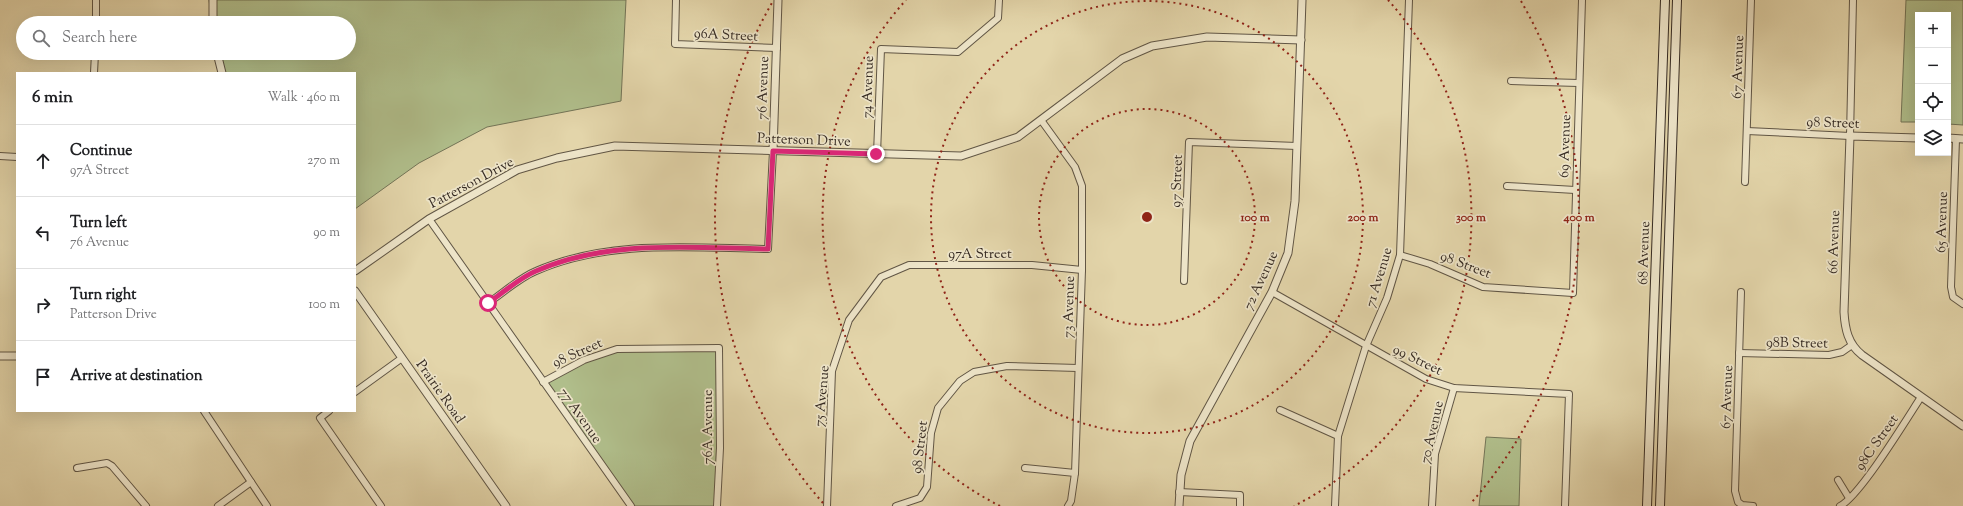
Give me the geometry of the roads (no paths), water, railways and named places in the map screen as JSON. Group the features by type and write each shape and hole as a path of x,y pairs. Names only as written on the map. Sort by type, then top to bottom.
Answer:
{"main road":[{"name":"68 Avenue","path":"1647,506 1665,0"},
{"name":"68 Avenue","path":"1660,506 1677,0"}],"street":[{"path":"96,0 96,16"},
{"path":"213,0 213,16"},
{"name":"96A Street","path":"676,0 675,44 777,48"},
{"name":"76 Avenue","path":"488,303 535,271 580,255 643,247 768,249 778,0"},
{"name":"74 Avenue","path":"876,154 881,49 958,52 998,18 999,0"},
{"name":"72 Avenue","path":"1179,506 1181,475 1190,441 1272,292 1288,253 1295,201 1302,0"},
{"name":"71 Avenue","path":"1335,506 1338,436 1366,346 1387,298 1400,255 1409,0"},
{"name":"69 Avenue","path":"1573,293 1582,0"},
{"name":"67 Avenue","path":"1745,182 1751,0"},
{"name":"66 Avenue","path":"1853,0 1844,312 1845,328 1852,345 1862,356 1963,426"},
{"name":"Patterson Drive","path":"356,270 429,219 517,170 557,158 615,146 961,156 1018,137 1122,59 1152,46 1207,37 1301,40"},
{"path":"94,72 95,60"},
{"path":"219,60 222,72"},
{"path":"1511,81 1579,83"},
{"name":"73 Avenue","path":"1041,120 1075,167 1082,186 1082,270 1075,473 1071,501 1068,506"},
{"name":"98 Street","path":"1747,131 1915,138"},
{"name":"65 Avenue","path":"1960,139 1951,287 1953,297 1962,304"},
{"name":"97 Street","path":"1184,281 1189,142 1297,146"},
{"path":"0,156 16,157"},
{"path":"1507,186 1575,190"},
{"name":"77 Avenue","path":"429,219 630,506"},
{"name":"98 Street","path":"1400,255 1430,264 1483,287 1573,293"},
{"name":"97A Street","path":"881,277 909,265 1032,265 1082,270"},
{"name":"75 Avenue","path":"827,506 832,371 849,320 881,277"},
{"name":"Prairie Road","path":"356,292 506,506"},
{"name":"99 Street","path":"1272,292 1426,379 1454,388 1569,394 1565,506"},
{"name":"67 Avenue","path":"1741,292 1735,491 1738,502 1742,505 1753,506"},
{"name":"98B Street","path":"1739,353 1829,355 1842,352 1852,345"},
{"name":"98 Street","path":"543,382 584,360 617,348 719,348"},
{"name":"76A Avenue","path":"717,506 720,448 719,348"},
{"path":"0,356 16,356"},
{"path":"356,391 402,358"},
{"name":"98 Street","path":"896,506 920,498 927,486 931,432 938,408 960,381 974,372 1008,366 1078,368"},
{"name":"70 Avenue","path":"1432,506 1435,454 1454,388"},
{"name":"98C Street","path":"1840,506 1865,480 1921,397"},
{"path":"1280,410 1338,436"},
{"path":"205,412 267,506"},
{"path":"328,412 320,418 381,506"},
{"path":"77,468 107,463 112,466 146,506"},
{"path":"1025,468 1075,473"},
{"name":"98C Street","path":"1838,480 1849,498"},
{"path":"218,506 251,482"},
{"path":"1179,492 1240,495 1240,506"}]}
